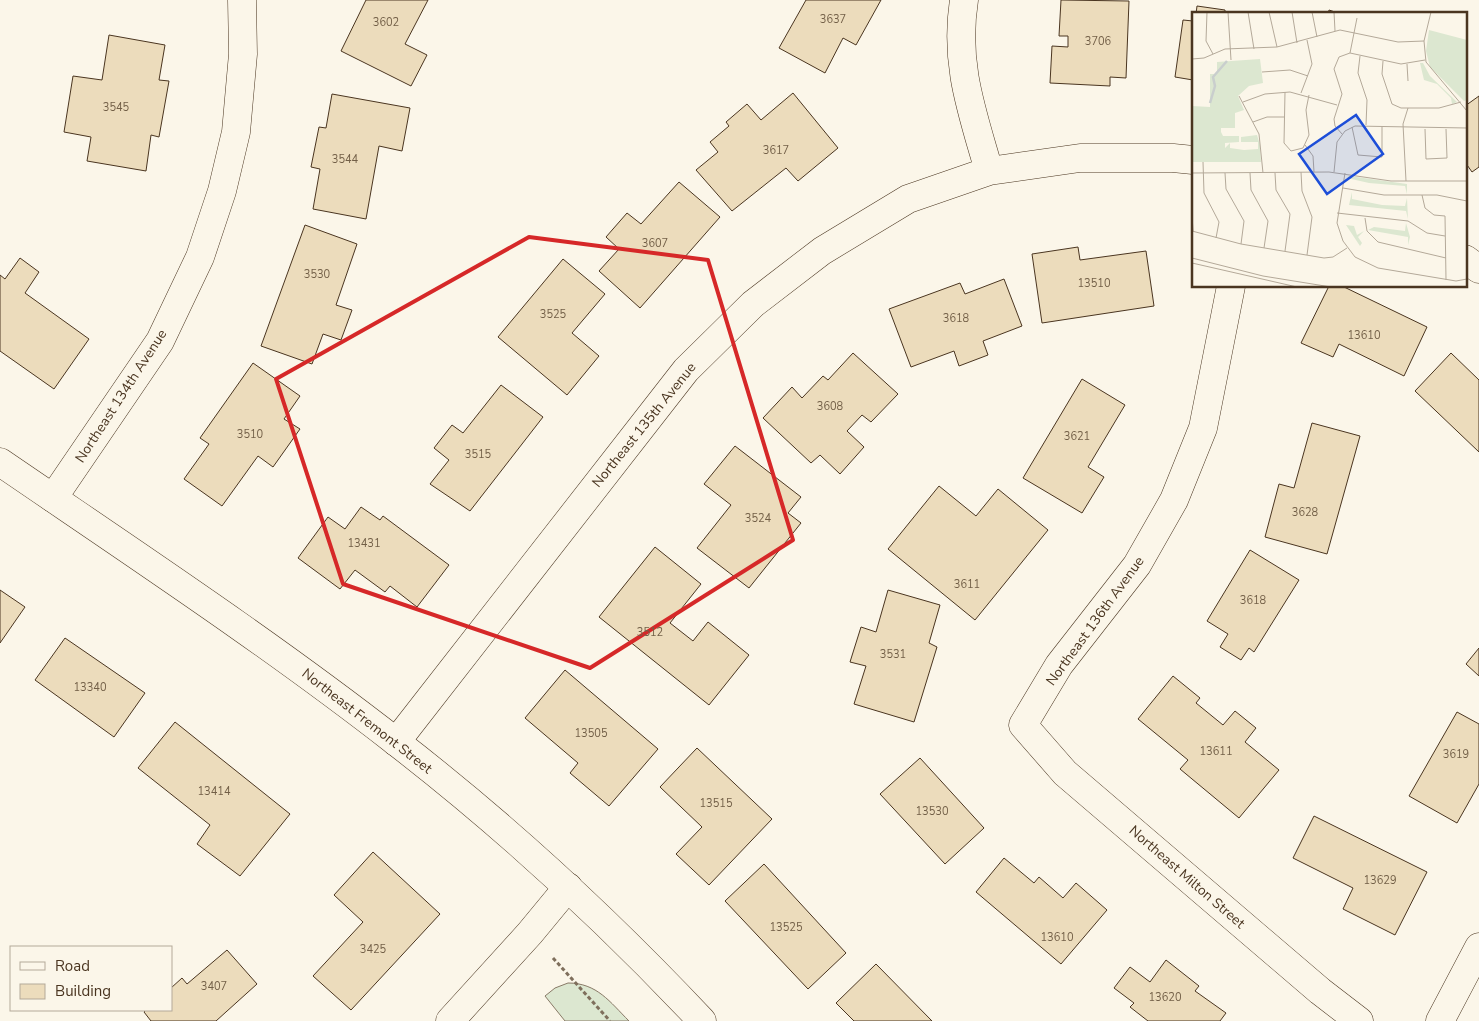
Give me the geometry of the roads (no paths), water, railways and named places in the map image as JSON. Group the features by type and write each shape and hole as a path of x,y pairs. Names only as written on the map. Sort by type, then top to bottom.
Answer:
{"street":[{"name":"Northeast 134th Avenue","path":"53,498 160,341 200,257 222,191 236,132 243,54 242,0"},
{"path":"964,0 960,27 965,88 989,171"},
{"name":"Northeast 135th Avenue","path":"396,742 686,370 753,304 822,251 908,199 989,171 1080,158 1173,158 1192,160"},
{"path":"1466,260 1479,269"},
{"name":"Northeast 136th Avenue","path":"1024,725 1059,666 1137,566 1174,500 1203,428 1231,288"},
{"name":"Northeast Fremont Street","path":"0,462 215,608 396,742 568,887 702,1021"},
{"name":"Northeast Milton Street","path":"1024,725 1065,773 1320,991 1359,1021"},
{"path":"450,1021 530,933 568,887"},
{"path":"1440,1021 1479,947"}]}
